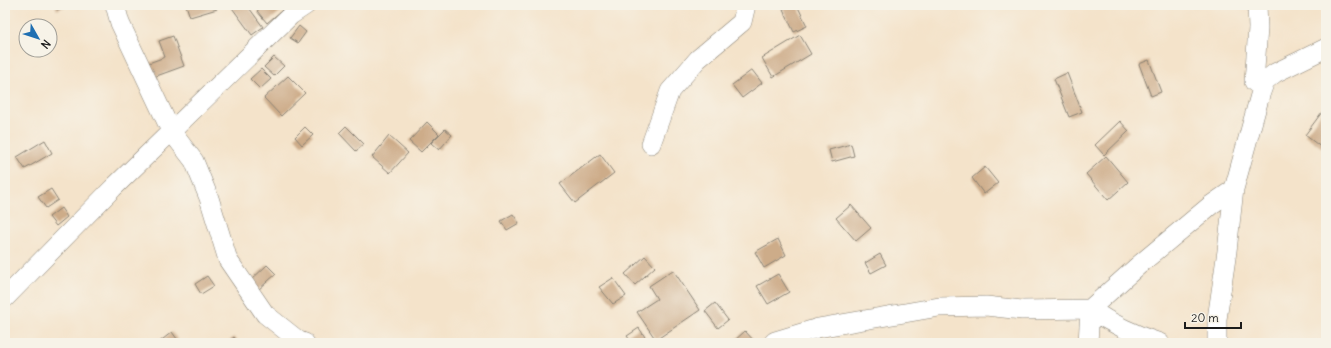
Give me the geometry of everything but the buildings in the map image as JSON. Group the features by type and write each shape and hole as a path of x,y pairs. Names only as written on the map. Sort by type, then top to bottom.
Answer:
{"street":[{"path":"115,5 120,23 171,131 194,161 209,198 228,260 265,314 298,341 305,343"},
{"path":"5,298 171,131 291,15 306,5"},
{"path":"651,144 670,91 698,59 742,22 746,5"},
{"path":"1254,82 1258,28 1257,5"},
{"path":"1218,343 1216,319 1227,251 1234,189 1265,81 1274,73 1326,48"},
{"path":"1088,343 1090,309 1139,265 1211,205 1234,189"},
{"path":"773,343 818,328 939,307 986,306 1022,310 1090,309 1109,322 1160,343"}]}
